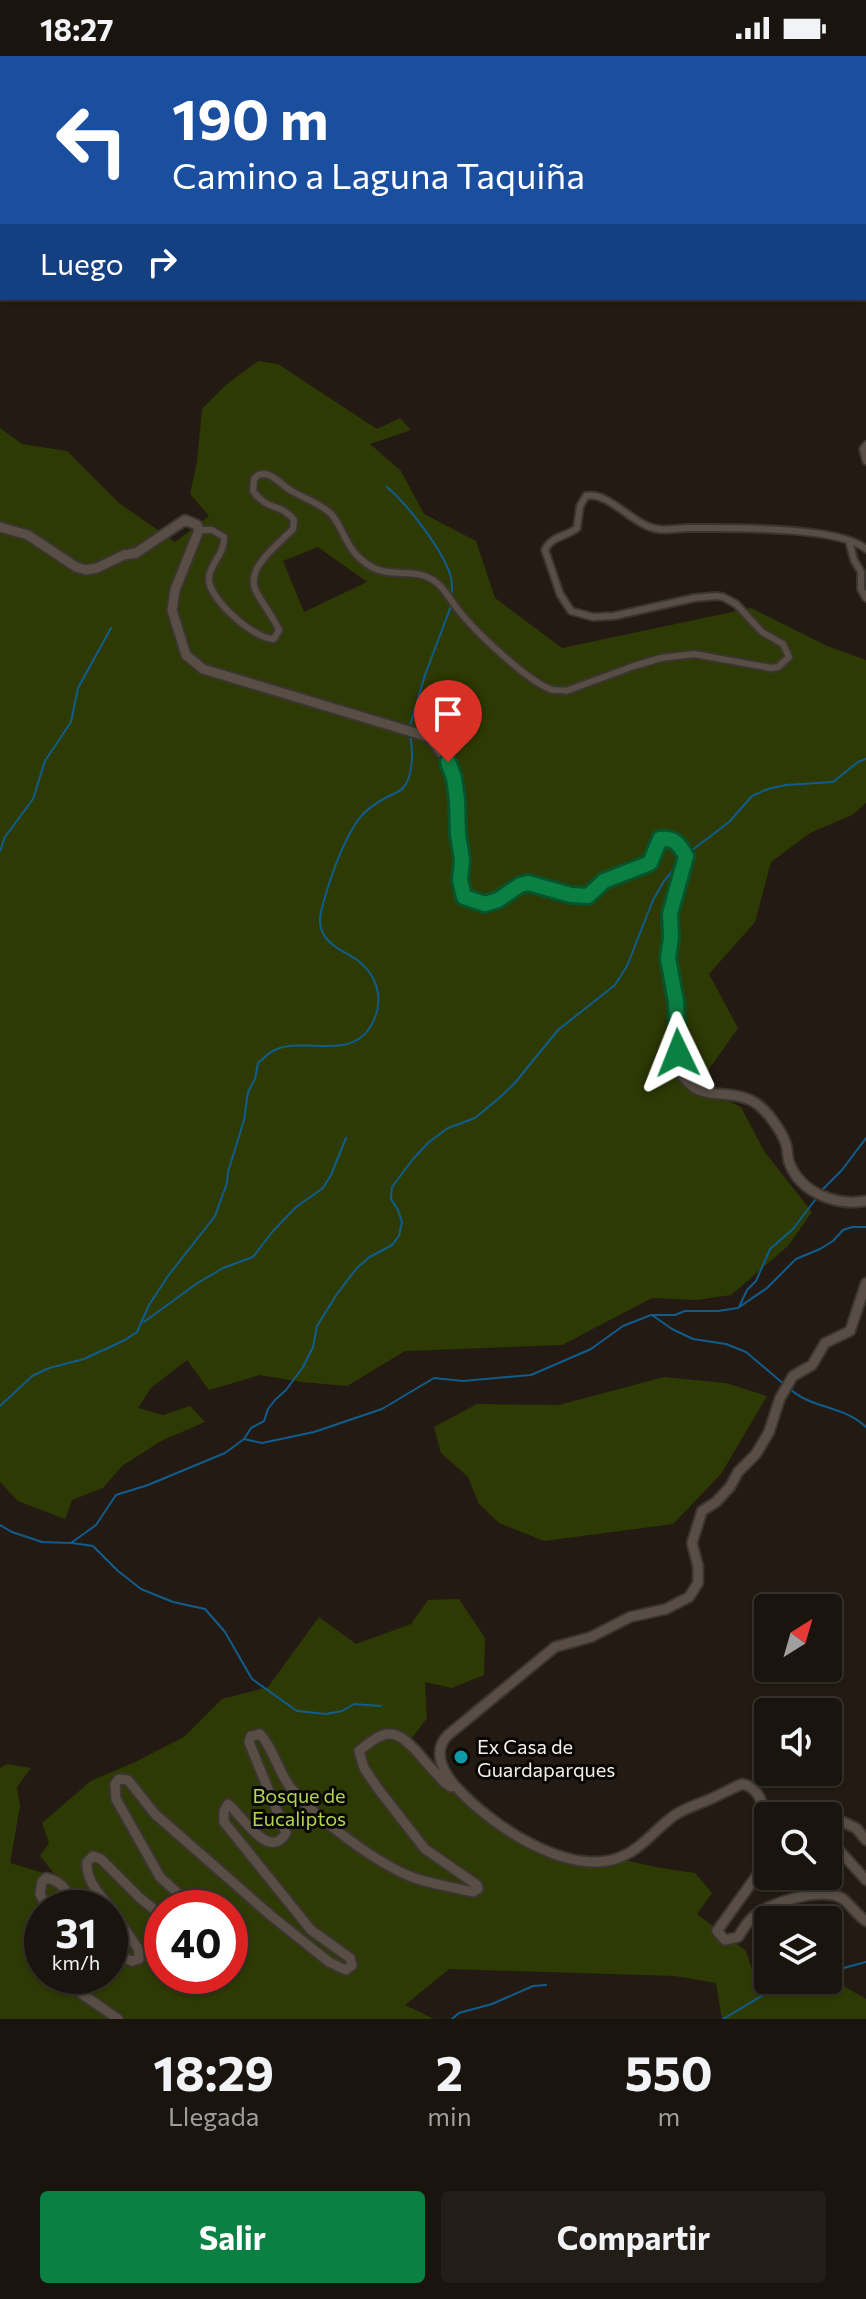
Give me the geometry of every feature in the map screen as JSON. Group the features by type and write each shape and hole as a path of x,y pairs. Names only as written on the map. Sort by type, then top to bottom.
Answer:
{"street":[{"path":"866,445 863,449 866,461"},
{"path":"199,530 212,530 224,537 223,550 210,571 209,580 214,596 248,629 265,639 274,639 279,630 255,591 253,580 269,551 293,529 294,520 284,510 262,502 253,491 254,479 266,474 332,516 353,552 367,565 382,573 427,576 439,584 470,624 506,656 544,686 566,691 661,658 694,654 771,668 778,667 789,657 783,644 762,632 736,604 723,597 703,597 614,616 593,617 571,611 560,594 545,550 549,543 577,528 580,506 586,496 598,495 638,522 655,529 757,529 821,534 857,541 866,549"},
{"path":"0,527 28,535 76,567 86,570 136,553 185,520 193,522 199,530"},
{"path":"199,530 175,590 172,610 186,655 203,669 429,737 448,762 454,778 462,860 460,880 464,897 485,904 528,883 571,895 588,896 604,881 650,863 660,839 669,838 680,845 686,856 670,914 668,958 676,1002 679,1072 697,1089 738,1096 764,1109 785,1142 790,1163 798,1178 818,1195 846,1202 866,1201"},
{"path":"849,541 861,572 861,589 866,598"},
{"path":"763,1802 753,1789 742,1784 686,1808 623,1856 584,1862 544,1849 491,1818 455,1786 439,1758 439,1749 442,1741 543,1654 562,1644 591,1637 630,1617 666,1609 689,1597 698,1583 698,1566 692,1543 702,1511 723,1495 738,1472 756,1454 793,1376 812,1365 825,1343 850,1331 866,1283"},
{"path":"248,1896 329,1962 346,1970 352,1965 350,1958 311,1930 224,1822 228,1804 257,1836 267,1842 276,1843 286,1833 249,1742 251,1736 260,1734 265,1740 281,1774 294,1791 343,1834 378,1859 413,1877 473,1892 478,1889 477,1885 425,1849 371,1779 359,1751 371,1741 397,1734 407,1740 444,1782 455,1786"},
{"path":"174,1890 160,1877 116,1799 115,1784 119,1779 128,1780 155,1814 242,1890"},
{"path":"842,1822 856,1828 866,1840"},
{"path":"842,1853 866,1880"},
{"path":"96,1890 87,1873 87,1862 93,1856 101,1859 144,1901"},
{"path":"41,1890 46,1878 54,1879 66,1890"},
{"path":"754,1879 717,1931 725,1940 738,1937 753,1916 799,1896 824,1894 842,1899 866,1921"},
{"path":"128,1934 139,1950 139,1959 128,1960"},
{"path":"82,1994 118,2019"}],"green space":[{"path":"258,361 278,364 377,429 400,418 411,430 370,444 401,471 424,514 476,541 495,598 562,648 751,608 827,646 866,660 866,803 852,815 810,833 771,862 755,922 709,974 738,1028 697,1086 741,1107 764,1151 812,1212 788,1246 731,1295 697,1300 652,1298 562,1345 405,1351 347,1386 260,1375 209,1390 187,1360 151,1388 138,1408 163,1415 190,1406 205,1422 161,1441 122,1466 103,1488 72,1500 65,1519 18,1501 0,1482 0,428 22,444 67,451 119,503 175,542 209,516 190,494 197,462 202,409 227,384","holes":["318,547 367,582 304,612 283,561"]},
{"path":"664,1377 726,1383 767,1396 721,1474 673,1524 544,1541 499,1523 479,1504 468,1477 441,1453 434,1427 477,1404 559,1405"},
{"name":"Bosque de Eucaliptos","path":"459,1599 485,1638 484,1675 452,1688 425,1682 427,1718 406,1746 435,1780 510,1835 572,1862 617,1858 695,1873 712,1893 697,1914 746,1951 754,1976 754,1994 842,1994 842,1985 866,1999 866,2019 722,2019 716,1983 675,1976 449,1969 405,2005 434,2019 0,2019 0,1768 7,1764 31,1768 17,1787 20,1806 10,1863 57,1877 40,1856 49,1843 42,1823 91,1781 184,1737 222,1699 268,1687 319,1617 356,1644 411,1624 428,1600"}],"waterway":[{"path":"387,487 414,516 441,554 451,577 452,596"},
{"path":"409,729 451,606"},
{"path":"0,851 5,837 33,799 45,761 71,722 78,688 111,628"},
{"path":"0,1406 32,1376 84,1359 137,1332 149,1305 168,1276 215,1216 227,1183 248,1092 258,1063 274,1050 288,1046 338,1046 350,1043 369,1029 378,1003 373,978 361,963 326,938 320,926 320,915 337,860 358,820 371,807 407,783 412,762 410,735"},
{"path":"687,854 729,822 752,796 785,785 833,782 866,759"},
{"path":"244,1439 251,1428 264,1421 268,1409 303,1367 313,1347 317,1326 356,1269 368,1258 392,1245 399,1236 402,1222 391,1199 392,1187 413,1159 448,1128 475,1118 498,1099 558,1030 615,985 627,966 653,900 680,862"},
{"path":"144,1322 196,1284 223,1268 253,1257 296,1207 323,1188 346,1138"},
{"path":"821,1191 842,1170 866,1138"},
{"path":"739,1307 747,1290 756,1281 770,1249 793,1229 818,1196"},
{"path":"0,1525 42,1542 71,1543 96,1525 116,1495 225,1453 244,1439 262,1443 314,1432 382,1409 434,1378 463,1381 531,1375 591,1349 623,1326 651,1315 738,1308 767,1288 796,1259 833,1241 843,1230 866,1227"},
{"path":"652,1315 693,1339 726,1344 746,1352 785,1385"},
{"path":"790,1389 799,1396 848,1415 866,1427"},
{"path":"72,1543 93,1546 141,1589 173,1602 205,1609 225,1632 252,1679 297,1711 326,1714 342,1711 354,1704 381,1706"},
{"path":"842,1968 866,1962"},
{"path":"452,2019 459,2013 492,2004 533,1986 546,1985"},
{"path":"723,2019 765,1994"}],"place":[{"name":"Ex Casa de Guardaparques","path":"461,1757"}],"route":[{"path":"448,762 457,800 462,860 460,880 464,897 485,904 528,883 571,895 588,896 604,881 650,863 660,839 669,838 680,845 686,856 670,914 668,958 676,1002 678,1053"}]}
